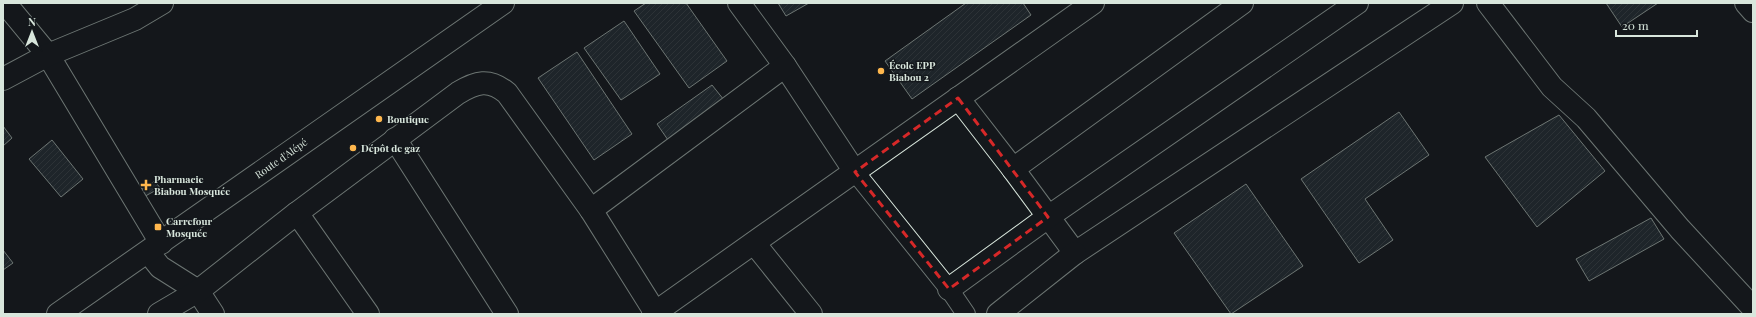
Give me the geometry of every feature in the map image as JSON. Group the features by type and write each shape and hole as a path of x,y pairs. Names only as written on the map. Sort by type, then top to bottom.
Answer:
{"street":[{"path":"5,3 48,55 154,248 160,267 198,291 213,314"},
{"path":"3,79 48,55 135,19 162,3"},
{"name":"Route d'Alépé","path":"58,314 503,3"},
{"path":"740,3 785,66 855,172 949,289 966,314"},
{"path":"159,314 198,291 297,213 395,139 471,85 489,84 500,87 507,93 591,210 655,313 1092,3"},
{"path":"1013,169 1242,3"},
{"path":"949,289 1048,217 1357,3"},
{"path":"998,314 1076,253 1452,3"},
{"path":"1488,3 1552,87 1586,118 1680,229 1753,308"},
{"path":"1746,3 1753,11"},
{"path":"591,210 785,66"},
{"path":"958,98 1076,253"},
{"path":"395,139 507,314"},
{"path":"297,213 368,314"},
{"path":"754,243 811,314"}],"highlighted area":[{"path":"958,98 1048,217 949,289 855,172"}],"building":[{"path":"646,3 686,3 727,61 689,88 634,11"},
{"path":"778,3 809,3 786,16"},
{"path":"966,3 1023,3 1031,15 912,99 885,61"},
{"path":"1606,3 1658,3 1622,27"},
{"path":"624,21 660,74 621,100 584,48"},
{"path":"577,52 632,134 594,160 538,78"},
{"path":"712,85 724,100 668,140 657,124"},
{"path":"1399,112 1429,155 1365,199 1393,240 1359,263 1301,179"},
{"path":"1559,115 1605,171 1537,227 1485,157"},
{"path":"3,126 12,138 3,146"},
{"path":"52,140 83,179 61,197 29,159"},
{"path":"155,181 160,188 140,199 136,193"},
{"path":"1246,184 1303,266 1231,314 1174,233"},
{"path":"1651,218 1664,239 1589,281 1576,259"},
{"path":"3,250 13,263 3,270"}],"place":[{"name":"École EPP Biabou 2","path":"881,71"},
{"name":"Boutique","path":"379,119"},
{"name":"Dépôt de gaz","path":"353,148"},
{"name":"Pharmacie Biabou Mosquée","path":"146,185"},
{"name":"Carrefour Mosquée","path":"158,227"}]}
